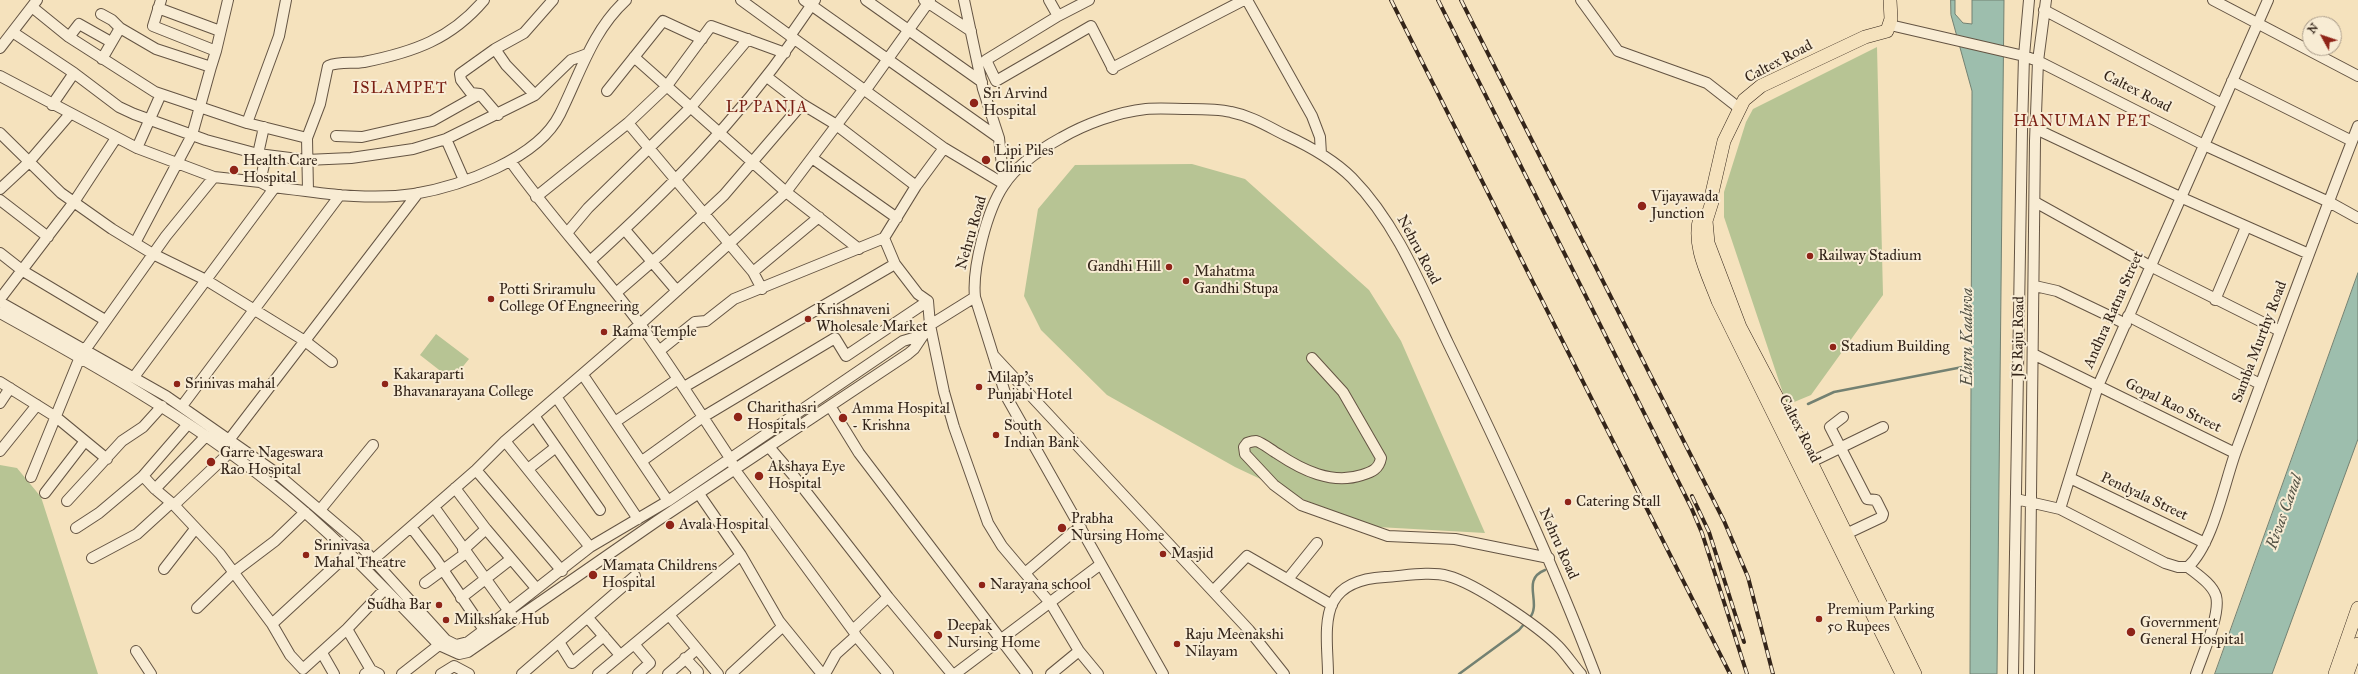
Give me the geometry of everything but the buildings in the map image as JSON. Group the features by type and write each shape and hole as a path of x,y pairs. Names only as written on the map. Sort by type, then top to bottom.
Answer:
{"main road":[{"path":"1890,0 1890,25"},
{"name":"Caltex Road","path":"1890,25 1887,31 1876,33 1761,86 1747,96 1739,108 1724,141 1712,193 1712,202 1706,221 1708,244 1740,327 1811,462 1915,674"},
{"name":"Caltex Road","path":"1712,193 1701,212 1697,241 1718,301 1902,674"},
{"path":"2335,674 2357,612"},
{"path":"2347,674 2358,644"}],"street":[{"path":"135,243 178,165 192,135 216,51 228,0"},
{"path":"247,123 279,36 286,0"},
{"path":"308,191 306,160 307,138 320,104 328,66 336,62 358,63 380,59 420,48 457,26 473,13 484,0"},
{"path":"498,115 480,94 471,93 461,80 460,74 495,49 529,30 553,0"},
{"path":"0,76 52,105 137,148 178,165 214,177 260,182 275,187 340,195 378,196 418,193 464,180 511,162 534,147 548,133 560,114 597,35 626,0"},
{"path":"741,0 944,148 1004,184"},
{"path":"866,0 982,82"},
{"path":"964,0 982,82 999,138 1004,184"},
{"path":"1049,0 1058,16"},
{"path":"1089,0 1058,16 986,60 996,81 1091,26 1112,68 1244,0"},
{"path":"1247,0 1312,116 1320,137 1321,154"},
{"name":"JS Raju Road","path":"2013,674 2024,56 2030,0"},
{"path":"2213,0 2358,76"},
{"name":"Andhra Ratna Street","path":"2060,509 2098,386 2268,0"},
{"path":"374,559 476,470 505,441 535,417 640,325 786,192 812,158 835,124 864,91 887,60 927,1 970,31"},
{"path":"590,261 625,230 721,134 785,53 810,2 887,60 999,138"},
{"path":"1585,2 1618,51 1707,83 1739,108"},
{"path":"0,48 14,33 34,3 69,37 136,82 161,94 200,108 247,123 307,138"},
{"path":"216,51 153,26 159,4 220,31"},
{"path":"2045,5 2222,104"},
{"name":"JS Raju Road","path":"2029,674 2036,129 2038,61 2045,5"},
{"path":"101,14 112,20 120,28 156,49 211,67"},
{"path":"607,91 664,21 702,39"},
{"path":"69,37 79,24 111,42"},
{"name":"Caltex Road","path":"1890,25 2004,51 2038,61 2204,145 2329,202 2358,218"},
{"path":"536,197 628,123 667,86 711,26 785,53"},
{"path":"102,59 120,28"},
{"path":"14,33 74,72 119,107 149,121 262,155 306,160 351,158 413,150 446,139 498,115 535,95 571,60 587,54"},
{"path":"567,233 588,208 650,149 691,107 748,39"},
{"path":"495,49 506,65 535,95"},
{"path":"634,57 786,192 859,249"},
{"path":"52,105 74,72"},
{"path":"767,77 802,104 835,124 916,186"},
{"path":"2232,81 2352,140"},
{"path":"137,148 161,94"},
{"path":"336,136 362,137 432,121 480,94"},
{"path":"616,293 704,214 753,163 802,104"},
{"name":"Nehru Road","path":"1163,674 1006,396 975,298 975,276 982,244 994,203 1004,184 1022,166 1048,145 1077,129 1144,109 1230,111 1254,119 1321,154 1352,178 1389,224 1398,238 1485,419 1549,558 1594,670"},
{"path":"1,185 28,163 70,114"},
{"path":"628,123 730,243 753,272 762,289"},
{"name":"Samba Murthy Road","path":"2188,567 2197,559 2205,543 2260,384 2358,126"},
{"path":"260,182 264,127"},
{"path":"2036,129 2180,197 2310,254"},
{"path":"0,133 28,163 74,202 153,254 206,280 305,341 332,362"},
{"path":"0,299 23,271 74,202 116,138"},
{"path":"446,139 464,180"},
{"path":"658,351 695,322 706,321 734,299 762,289 884,238 916,186 944,148"},
{"path":"812,158 897,218"},
{"path":"511,162 536,197 590,261 640,325 684,387 730,458 735,470 855,633 888,674"},
{"path":"31,477 82,353 153,254 197,196 214,177"},
{"path":"134,376 275,187"},
{"path":"229,440 418,193"},
{"path":"182,406 255,311 340,195"},
{"path":"0,200 48,237"},
{"path":"2035,202 2150,266 2215,300 2280,331"},
{"path":"753,272 819,218"},
{"path":"2215,300 2246,227"},
{"path":"625,230 677,291"},
{"path":"884,238 895,264 918,294 928,301"},
{"path":"0,253 23,271 106,320"},
{"path":"684,387 895,264"},
{"path":"2035,286 2057,291 2127,320 2260,384"},
{"path":"0,302 82,353 229,453 305,512 349,553 439,645 459,654 468,652 512,616 699,494 914,350 930,325 975,298"},
{"path":"928,301 930,325 954,427 988,523 1002,546 1051,604 1079,651 1098,674"},
{"path":"642,461 703,418 835,338 846,356 928,301"},
{"path":"0,313 82,353 134,376 182,406 275,472 374,559 451,643 462,644 484,630 512,616 536,588 562,571 590,547 668,501 902,341 923,335"},
{"path":"992,353 1249,630 1284,674"},
{"name":"Gopal Rao Street","path":"2034,354 2235,453"},
{"path":"1312,358 1343,392 1381,458 1380,465 1372,472 1353,478 1336,478 1302,468 1257,441 1247,443 1243,451 1245,454 1289,498 1301,505 1384,535 1455,539 1549,558"},
{"path":"583,375 668,501"},
{"path":"615,422 678,379"},
{"path":"0,382 56,417 107,459"},
{"path":"0,403 10,388"},
{"path":"557,398 638,519"},
{"path":"0,451 37,405"},
{"path":"67,501 122,441 143,427 162,406"},
{"path":"830,406 859,453 1027,674"},
{"path":"535,417 600,510"},
{"path":"1843,417 1830,425 1840,448 1867,499 1876,500 1883,514 1882,516 1846,534"},
{"path":"76,528 99,513 143,476 188,424"},
{"path":"1811,462 1883,427"},
{"path":"155,489 206,436"},
{"path":"45,493 84,441"},
{"path":"505,441 590,547"},
{"path":"320,510 373,445"},
{"path":"769,447 793,475 888,597 952,674"},
{"path":"528,469 556,448"},
{"path":"92,558 137,534 173,504 229,453"},
{"path":"476,470 562,571"},
{"path":"143,476 155,489 173,504 234,572 272,624 290,655 304,672 348,629 385,589"},
{"name":"Pendyala Street","path":"2070,478 2205,543"},
{"path":"455,488 486,529 536,588"},
{"path":"699,494 741,555 783,626 823,674 836,654 888,597"},
{"path":"2016,499 2060,509 2166,563 2178,567 2188,567 2211,586 2216,596 2217,608 2196,674"},
{"path":"434,507 512,616"},
{"path":"197,608 234,572 276,541 305,512"},
{"path":"411,527 442,568 484,630"},
{"path":"1024,573 1072,533 1081,528"},
{"path":"164,569 195,529"},
{"path":"425,583 465,551 486,529"},
{"path":"1288,579 1317,542"},
{"path":"272,624 349,553"},
{"path":"598,674 741,555"},
{"path":"1213,591 1247,556 1332,605"},
{"path":"461,598 511,559"},
{"path":"955,674 1051,604 1101,564"},
{"path":"1328,674 1328,616 1334,601 1354,582 1374,578 1447,575 1460,580 1488,595 1535,628 1557,645 1581,674"},
{"path":"522,674 635,576"},
{"path":"669,615 718,674"},
{"path":"588,618 620,656"},
{"path":"732,674 783,626"},
{"path":"348,629 372,673"},
{"path":"559,642 572,663 604,636"},
{"path":"634,644 650,663 638,674"},
{"path":"402,674 439,645"},
{"path":"668,674 697,649"},
{"path":"136,651 151,674"},
{"path":"1051,674 1079,651"},
{"path":"322,653 334,674"},
{"path":"453,670 459,654"},
{"path":"686,658 698,672 696,674"},
{"path":"441,674 453,670 469,674"},
{"path":"1584,674 1594,670"}],"green space":[{"name":"Railway Stadium","path":"1877,47 1883,295 1811,395 1787,405 1724,217 1724,192 1746,122 1753,109"},
{"name":"Gandhi Hill","path":"1192,164 1245,179 1369,290 1401,341 1485,533 1360,526 1235,467 1107,395 1041,330 1024,296 1038,209 1075,165"},
{"path":"436,334 469,359 452,380 420,355"},
{"path":"0,465 17,468 41,497 98,674 0,674"}],"water":[{"path":"1951,0 1955,0 1955,14 1963,23 1972,24 1972,0 2004,0 1997,674 1970,674 1972,91 1951,15"},
{"name":"Rivas Canal","path":"2358,273 2358,439 2272,674 2215,674"}],"waterway":[{"name":"Eluru Kaaluva","path":"1808,404 1834,392 1973,365"},
{"path":"1529,619 1533,613 1534,606 1534,580 1538,574 1545,570"},
{"path":"1459,674 1519,630 1525,623"}],"railway":[{"path":"1391,0 1730,674"},
{"path":"1438,0 1691,507 1702,533 1747,674"},
{"path":"1461,0 1724,521 1748,577 1773,674"},
{"path":"1692,496 1709,532 1744,642"}],"place":[{"name":"Sri Arvind Hospital","path":"974,103"},
{"name":"Lipi Piles Clinic","path":"986,160"},
{"name":"Health Care Hospital","path":"234,170"},
{"name":"Vijayawada Junction","path":"1642,206"},
{"name":"Railway Stadium","path":"1810,256"},
{"name":"Gandhi Hill","path":"1169,267"},
{"name":"Mahatma Gandhi Stupa","path":"1186,281"},
{"name":"Potti Sriramulu College Of Engneering","path":"491,299"},
{"name":"Krishnaveni Wholesale Market","path":"808,319"},
{"name":"Rama Temple","path":"604,332"},
{"name":"Stadium Building","path":"1833,347"},
{"name":"Srinivas mahal","path":"177,384"},
{"name":"Kakaraparti Bhavanarayana College","path":"385,384"},
{"name":"Milap's Punjabi Hotel","path":"979,387"},
{"name":"Charithasri Hospitals","path":"738,417"},
{"name":"Amma Hospital - Krishna","path":"843,418"},
{"name":"South Indian Bank","path":"996,435"},
{"name":"Garre Nageswara Rao Hospital","path":"211,462"},
{"name":"Akshaya Eye Hospital","path":"759,476"},
{"name":"Catering Stall","path":"1568,502"},
{"name":"Avala Hospital","path":"670,525"},
{"name":"Prabha Nursing Home","path":"1062,528"},
{"name":"Masjid","path":"1163,554"},
{"name":"Srinivasa Mahal Theatre","path":"306,555"},
{"name":"Mamata Childrens Hospital","path":"593,575"},
{"name":"Narayana school","path":"982,585"},
{"name":"Sudha Bar","path":"439,605"},
{"name":"Premium Parking 50 Rupees","path":"1819,619"},
{"name":"Milkshake Hub","path":"446,620"},
{"name":"Government General Hospital","path":"2131,632"},
{"name":"Deepak Nursing Home","path":"938,635"},
{"name":"Raju Meenakshi Nilayam","path":"1177,644"}],"district":[{"name":"ISLAMPET","path":"400,89"},
{"name":"LP PANJA","path":"767,108"},
{"name":"HANUMAN PET","path":"2082,122"}]}
